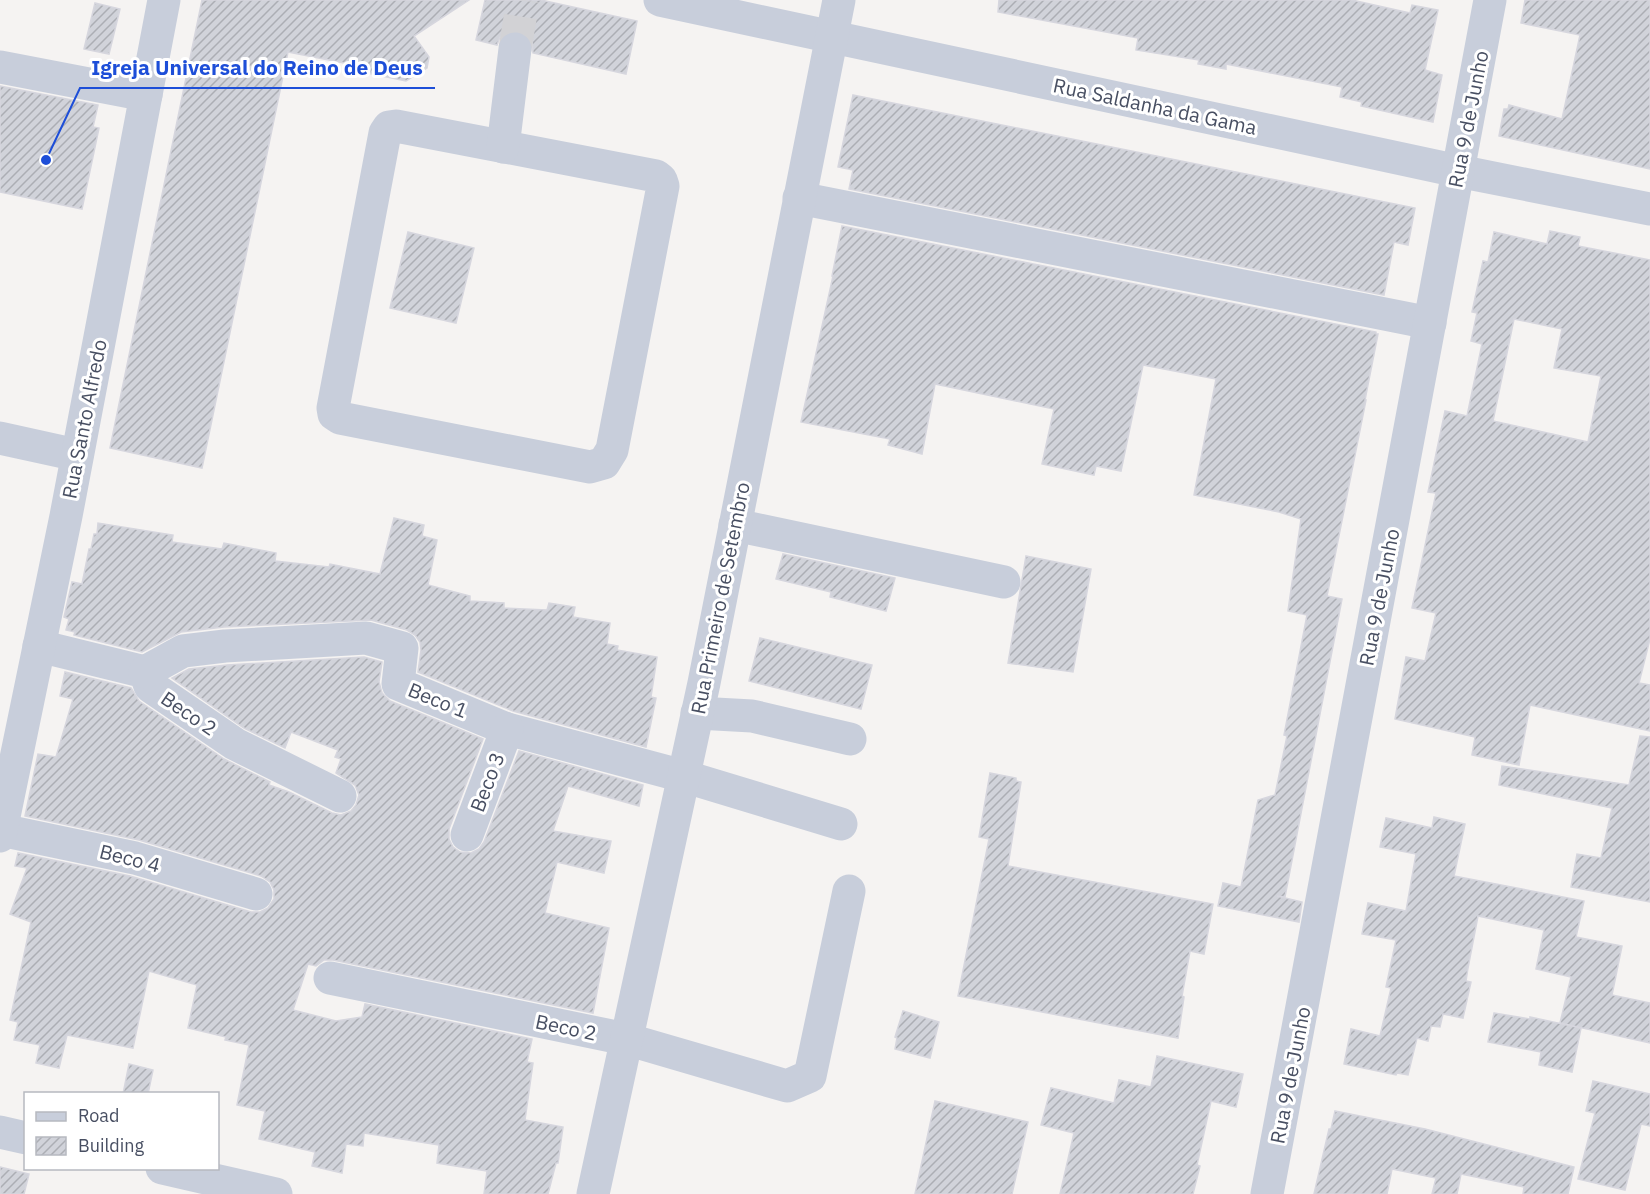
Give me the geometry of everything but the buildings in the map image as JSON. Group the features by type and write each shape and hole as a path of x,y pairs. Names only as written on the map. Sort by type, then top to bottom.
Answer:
{"street":[{"name":"Rua Santo Alfredo","path":"1,833 77,455 164,0"},
{"name":"Rua Saldanha da Gama","path":"660,0 1458,171 1650,209"},
{"name":"Rua Primeiro de Setembro","path":"593,1194 697,713 839,0"},
{"name":"Rua 9 de Junho","path":"1267,1194 1490,0"},
{"path":"503,147 515,49"},
{"path":"0,68 146,95"},
{"path":"396,126 503,147 656,176 661,180 663,186 612,450 604,463 590,467 340,418 334,414 333,408 385,133 389,127 396,126"},
{"path":"800,198 1430,322"},
{"path":"0,438 77,455"},
{"path":"735,525 1004,582"},
{"name":"Beco 1","path":"145,672 183,651 225,646 366,638 402,648 399,684 507,729 683,776 841,824"},
{"name":"Beco 2","path":"39,646 145,672 150,686 235,744 340,796"},
{"path":"697,713 753,716 850,739"},
{"name":"Beco 3","path":"467,835 507,729"},
{"name":"Beco 4","path":"1,833 135,858 256,894"},
{"name":"Beco 2","path":"330,978 626,1040 787,1086 810,1076 849,891"},
{"path":"0,1132 24,1138"},
{"path":"171,1170 276,1194"}],"tunnel":[{"path":"515,49 523,0"}],"place":[{"name":"Igreja Universal do Reino de Deus","path":"46,160"}]}
